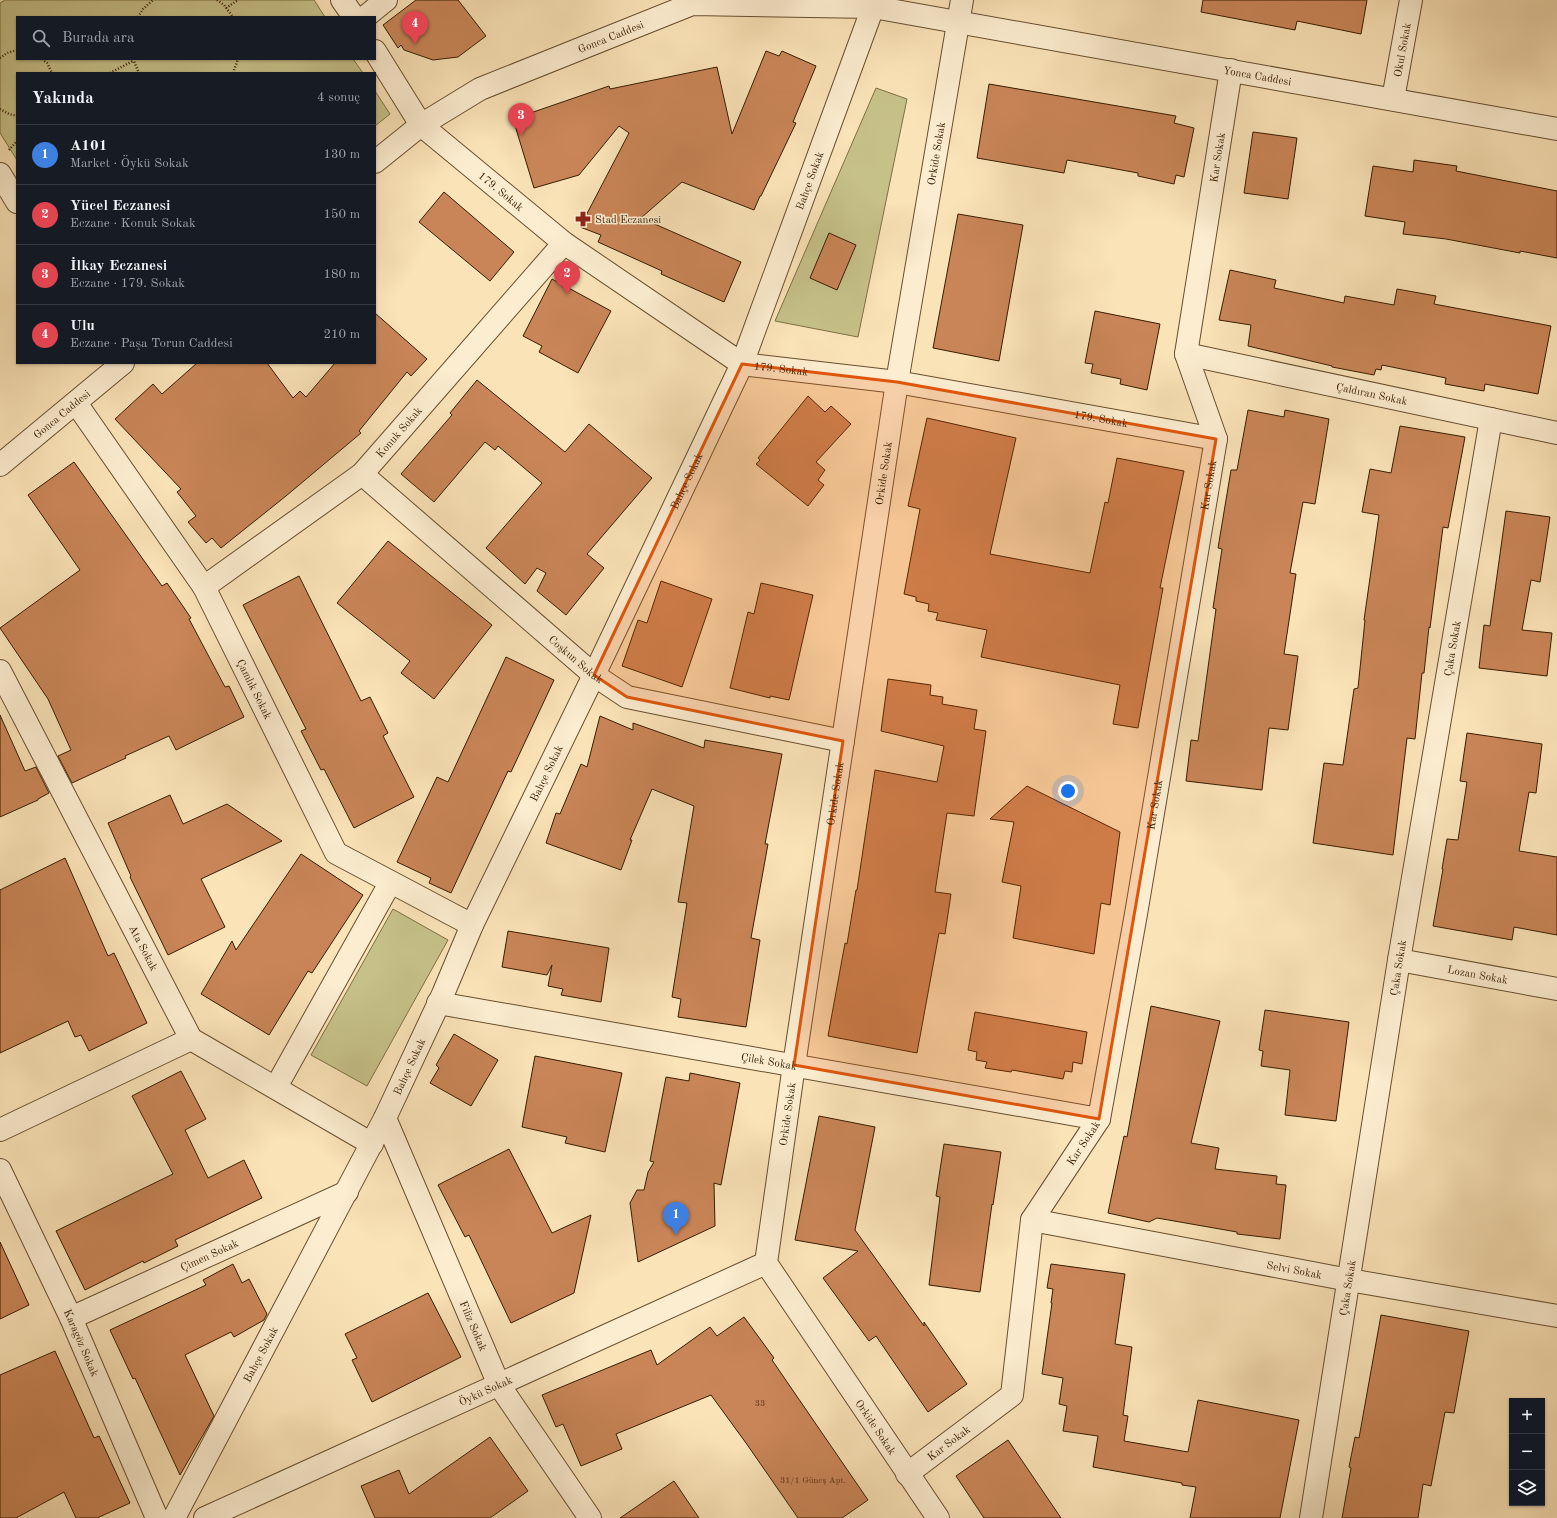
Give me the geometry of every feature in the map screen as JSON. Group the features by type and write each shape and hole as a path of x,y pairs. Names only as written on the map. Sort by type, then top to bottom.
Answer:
{"street":[{"path":"342,0 353,16"},
{"path":"366,16 386,0"},
{"name":"Orkide Sokak","path":"938,1518 766,1264 794,1065 897,382 957,21 962,0"},
{"name":"Okul Sokak","path":"1393,99 1411,0"},
{"name":"Gonca Caddesi","path":"376,161 421,125 480,89 694,2 872,7"},
{"name":"Yonca Caddesi","path":"872,7 1557,128"},
{"name":"Bahçe Sokak","path":"174,1518 385,1118 472,925 594,675 742,364 872,7"},
{"name":"179. Sokak","path":"376,53 421,125 564,243 742,364 897,382 1216,439"},
{"name":"Kar Sokak","path":"907,1474 1012,1395 1032,1220 1099,1119 1136,914 1216,439 1186,354 1231,70"},
{"path":"0,174 16,200"},
{"name":"Konuk Sokak","path":"204,587 362,474 564,243"},
{"name":"Çaldıran Sokak","path":"1186,354 1557,433"},
{"name":"Gonca Caddesi","path":"0,465 76,403 119,364"},
{"name":"Çamlık Sokak","path":"76,403 204,587 336,853 390,883 472,925"},
{"name":"Çaka Sokak","path":"1311,1518 1399,960 1491,419"},
{"name":"Coşkun Sokak","path":"362,474 594,675 627,697 843,741"},
{"name":"Ata Sokak","path":"0,671 191,1039"},
{"path":"276,1087 390,883"},
{"name":"Lozan Sokak","path":"1399,960 1557,989"},
{"name":"Çilek Sokak","path":"438,1003 1099,1119"},
{"path":"0,1130 191,1039 372,1144"},
{"name":"Filiz Sokak","path":"385,1118 499,1385 590,1518"},
{"name":"Karagöz Sokak","path":"0,1170 71,1318 157,1518"},
{"name":"Çimen Sokak","path":"71,1318 347,1192"},
{"name":"Selvi Sokak","path":"1032,1220 1349,1280 1557,1316"},
{"name":"Öykü Sokak","path":"205,1518 766,1264"}],"path":[{"path":"139,16 143,9 154,0"},
{"path":"218,0 232,16"},
{"path":"226,8 238,0"},
{"path":"0,58 7,53 16,50"},
{"path":"43,60 51,72"},
{"path":"112,72 133,60 139,72"},
{"path":"232,72 238,60"},
{"path":"0,109 16,116"}],"highlighted area":[{"path":"742,364 897,382 1216,439 1099,1119 794,1065 843,741 627,697 594,675"}],"shaded area":[{"path":"5,0 314,0 324,16 16,16 16,60 354,60 362,72 16,72 16,158 0,133 0,3"},
{"path":"876,88 907,99 858,337 775,321"},
{"path":"376,93 390,114 376,125"},
{"path":"393,909 448,940 367,1086 311,1055"}],"building":[{"path":"416,0 458,0 486,36 458,57 433,60 404,50 401,45 398,48 383,25"},
{"path":"1203,0 1367,0 1361,34 1297,21 1295,30 1201,12"},
{"path":"766,51 779,56 782,51 816,66 793,122 796,123 754,210 682,182 641,218 741,262 724,302 661,274 662,271 598,242 601,235 580,227 629,133 619,126 579,175 534,188 513,119 609,86 610,89 717,67 732,134"},
{"path":"989,84 1176,116 1174,123 1194,128 1184,177 1176,175 1174,184 1138,176 1138,173 1067,160 1064,173 977,158"},
{"path":"1253,132 1297,138 1288,199 1244,193"},
{"path":"1414,160 1457,166 1456,171 1557,191 1557,258 1520,251 1520,253 1446,239 1403,234 1405,222 1365,216 1373,166 1413,172"},
{"path":"444,192 514,252 490,281 419,222"},
{"path":"958,214 1023,225 999,361 933,348"},
{"path":"829,233 856,245 837,290 810,278"},
{"path":"1230,270 1276,280 1274,288 1344,303 1345,296 1394,305 1397,289 1436,296 1434,304 1551,326 1538,394 1485,384 1484,391 1445,384 1446,378 1382,365 1381,370 1376,369 1374,375 1332,367 1248,346 1251,325 1219,320"},
{"path":"552,279 611,311 578,373 539,352 542,346 523,336"},
{"path":"1095,311 1160,324 1147,390 1120,384 1121,379 1091,373 1093,364 1085,363"},
{"path":"376,314 427,359 411,376 407,372 359,431 361,433 221,548 212,538 206,543 188,522 196,516 177,492 181,489 115,419 153,384 162,394 196,364 268,364 293,398 300,391 306,397 334,364 376,364"},
{"path":"477,380 565,452 589,424 652,478 587,554 604,568 566,615 537,591 546,573 537,568 525,584 486,548 542,483 498,446 495,450 485,442 434,502 401,474 452,415 450,413"},
{"path":"808,396 825,412 831,406 851,424 816,462 825,470 818,480 824,485 808,506 756,464 760,460 758,458"},
{"path":"1248,410 1284,417 1285,410 1329,419 1315,504 1303,502 1290,573 1296,574 1284,654 1298,656 1288,730 1269,728 1262,790 1186,781 1191,740 1198,741 1216,609 1213,608 1222,549 1218,548 1231,470 1237,470"},
{"path":"927,418 1016,438 990,554 1090,573 1105,502 1108,503 1117,458 1184,471 1160,588 1163,588 1138,728 1113,724 1120,685 981,657 987,630 936,620 938,613 928,611 929,604 916,601 916,597 904,594 920,509 908,506"},
{"path":"1400,426 1465,437 1448,528 1443,527 1424,673 1422,673 1415,739 1407,738 1393,855 1313,843 1324,763 1343,765 1354,689 1358,688 1364,620 1379,515 1362,512 1370,469 1391,473"},
{"path":"74,462 162,586 167,583 191,618 189,619 225,687 229,686 244,717 176,750 169,736 72,783 58,756 71,750 48,699 0,628 80,570 28,495"},
{"path":"1506,511 1550,517 1540,582 1531,580 1522,630 1552,633 1547,676 1479,668 1484,625 1490,626"},
{"path":"388,541 492,625 434,699 401,673 410,661 337,603"},
{"path":"299,576 361,701 370,697 388,733 383,736 414,797 354,828 324,769 321,770 301,731 306,729 243,605"},
{"path":"661,581 712,599 682,687 622,666 638,620 647,623"},
{"path":"761,583 813,595 789,700 770,696 770,698 730,688 748,612 754,614"},
{"path":"506,657 554,680 511,772 508,771 451,893 429,883 431,878 397,862 437,777 448,782"},
{"path":"888,679 931,685 930,695 943,697 942,704 977,710 974,729 986,731 974,816 947,813 935,892 951,894 945,934 939,933 917,1053 828,1036 845,943 847,944 857,890 875,770 937,782 944,746 881,731"},
{"path":"0,715 25,771 36,767 49,793 38,800 0,817"},
{"path":"600,716 633,730 633,723 704,748 705,740 782,754 765,844 768,844 751,938 760,940 746,1027 678,1017 681,999 672,997 687,903 678,902 694,806 652,789 630,840 632,840 621,870 546,843 556,813 560,814 581,764 587,767"},
{"path":"1467,733 1542,744 1536,793 1529,792 1519,851 1557,857 1557,935 1514,927 1512,940 1433,926 1447,839 1458,840 1467,782 1460,781"},
{"path":"1027,786 1120,832 1110,905 1101,903 1094,954 1013,938 1021,886 1002,882 1014,822 990,819"},
{"path":"170,795 183,824 227,804 282,841 201,879 225,927 168,955 130,877 131,876 108,823"},
{"path":"301,854 363,895 312,973 308,971 269,1035 201,994 232,941 236,950"},
{"path":"65,858 108,956 114,953 147,1023 89,1051 81,1035 75,1037 68,1021 0,1053 0,890"},
{"path":"508,931 609,948 601,1002 561,995 563,989 548,986 552,965 547,975 502,967"},
{"path":"1151,1006 1220,1021 1191,1143 1219,1148 1215,1169 1277,1176 1276,1184 1286,1185 1280,1239 1237,1234 1237,1232 1157,1218 1149,1222 1108,1213 1124,1136 1127,1137"},
{"path":"1265,1010 1349,1022 1336,1121 1285,1115 1290,1070 1261,1066 1263,1051 1259,1050"},
{"path":"975,1012 1087,1032 1082,1064 1073,1062 1072,1072 1065,1071 1063,1079 1012,1070 1011,1072 985,1068 987,1062 976,1060 977,1052 968,1050"},
{"path":"454,1034 498,1060 471,1106 430,1083 439,1068 436,1065"},
{"path":"535,1056 622,1073 605,1152 565,1143 567,1137 522,1127"},
{"path":"181,1071 206,1119 185,1130 208,1178 244,1160 262,1198 175,1240 178,1246 144,1263 143,1261 85,1290 56,1231 173,1174 132,1096"},
{"path":"690,1073 740,1083 721,1185 714,1183 715,1226 638,1262 630,1203 637,1190 644,1190 648,1172 654,1162 650,1161 666,1077 689,1081"},
{"path":"819,1116 875,1127 855,1230 924,1326 924,1322 967,1384 928,1412 876,1336 869,1341 823,1278 858,1251 795,1240"},
{"path":"944,1144 1001,1152 980,1292 929,1285 940,1197 936,1196"},
{"path":"509,1149 552,1233 591,1215 574,1293 511,1323 469,1235 465,1237 438,1185"},
{"path":"0,1242 29,1305 0,1319"},
{"path":"233,1264 242,1283 249,1279 267,1314 264,1320 234,1337 231,1332 185,1355 214,1416 180,1475 135,1378 133,1379 110,1330 206,1285 203,1280"},
{"path":"1051,1264 1125,1274 1115,1344 1132,1347 1123,1415 1128,1416 1124,1441 1188,1452 1198,1400 1299,1420 1280,1518 1190,1518 1196,1487 1182,1485 1182,1483 1093,1467 1098,1436 1063,1431 1067,1406 1059,1404 1063,1378 1042,1374 1052,1303 1053,1289 1047,1288"},
{"path":"428,1293 461,1357 372,1402 352,1360 357,1358 345,1334"},
{"path":"1381,1315 1469,1331 1454,1413 1445,1412 1431,1486 1423,1484 1418,1518 1342,1518 1351,1468 1349,1467 1355,1437 1359,1438"},
{"path":"744,1317 774,1358 772,1360 868,1500 842,1518 798,1518 711,1395 616,1434 622,1449 581,1466 563,1424 556,1427 542,1395 651,1350 657,1365 710,1327 717,1336"},
{"path":"55,1351 94,1438 99,1436 130,1503 97,1518 76,1518 64,1492 16,1518 0,1518 0,1375"},
{"path":"490,1437 528,1491 490,1518 375,1518 361,1486 399,1470 409,1494"},
{"path":"1008,1440 1061,1518 984,1518 956,1476"},
{"path":"674,1481 699,1518 620,1518"}],"place":[{"name":"Ulu","path":"415,44"},
{"name":"İlkay Eczanesi","path":"521,136"},
{"name":"Stad Eczanesi","path":"583,219"},
{"name":"Yücel Eczanesi","path":"567,294"},
{"name":"A101","path":"676,1235"}]}
